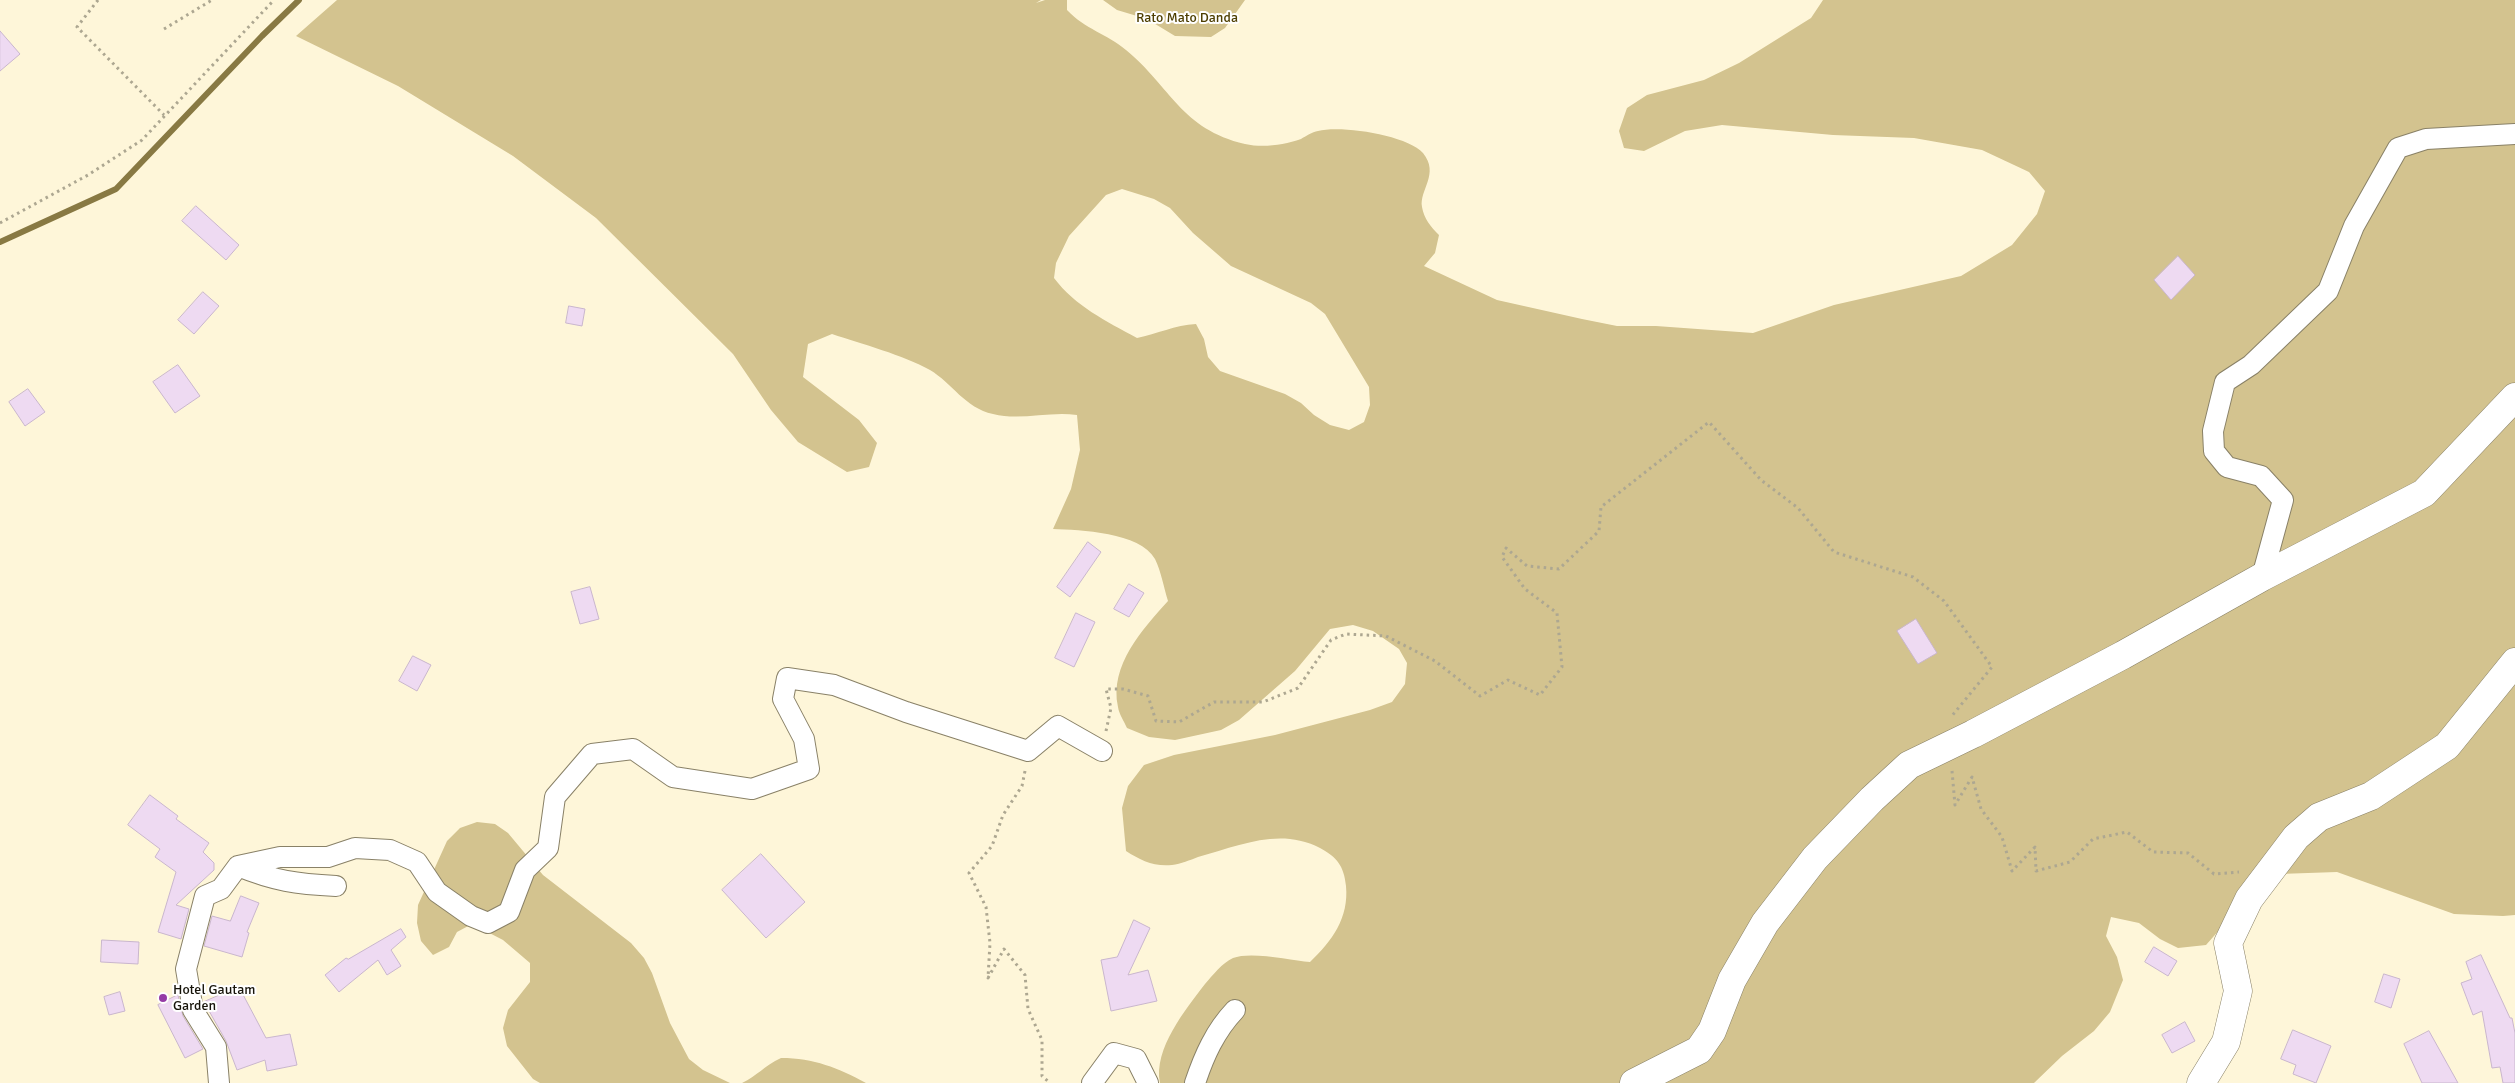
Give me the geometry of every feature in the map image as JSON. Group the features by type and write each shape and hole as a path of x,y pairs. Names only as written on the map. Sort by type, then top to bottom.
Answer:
{"street":[{"path":"2262,577 2283,500 2261,476 2226,467 2214,451 2213,431 2225,382 2252,365 2328,291 2354,226 2398,148 2426,139 2515,134"},
{"path":"1634,1083 1699,1050 1712,1031 1732,980 1765,923 1816,858 1872,799 1948,732 2123,655 2262,577 2424,493 2515,397"},
{"path":"2201,1083 2226,1042 2238,991 2228,943 2249,899 2296,837 2319,817 2371,796 2447,746 2515,662"},
{"path":"219,1083 216,1047 193,1010 186,969 205,896 221,889 238,866 280,857 328,857 355,848 390,850 417,862 437,892 471,916 488,923 509,912 525,870 548,848 555,797 592,754 633,749 673,777 752,790 808,769 804,739 783,699 787,678 834,685 906,712 1028,751 1058,726 1102,751"},
{"path":"238,866 272,880 336,886"},
{"path":"1196,1083 1212,1042 1222,1023 1235,1010"},
{"path":"1092,1083 1114,1053 1136,1059 1148,1083"}],"path":[{"path":"98,0 77,27 164,115"},
{"path":"164,29 212,0"},
{"path":"0,223 88,175 142,140 274,0"},
{"path":"1102,751 1110,708 1106,689 1123,688 1148,696 1156,721 1179,722 1214,702 1263,702 1298,688 1331,640 1346,634 1386,636 1435,662 1480,696 1508,680 1540,695 1562,667 1557,613 1525,590 1502,557 1506,548 1527,566 1559,569 1599,531 1601,507 1709,422 1760,480 1798,508 1834,552 1913,577 1944,601 1992,667 1948,732 1955,805 1972,777 1981,809 2002,837 2012,871 2035,847 2036,871 2070,862 2093,839 2127,832 2153,852 2188,853 2214,874 2247,871"},
{"path":"1028,751 1022,786 1003,815 992,846 969,873 986,907 990,943 988,978 1004,948 1025,975 1028,1009 1042,1040 1042,1076 1050,1083"}],"green space":[{"path":"337,0 1041,0 1036,3 1045,0 1067,0 1067,10 1074,17 1119,44 1141,64 1191,117 1223,137 1245,144 1266,146 1301,139 1318,131 1342,129 1373,133 1403,141 1415,147 1423,153 1430,168 1422,201 1424,215 1439,235 1435,253 1424,266 1497,300 1582,319 1617,326 1656,326 1753,333 1834,305 1961,276 2012,245 2037,214 2045,191 2029,172 1982,150 1914,138 1833,135 1722,125 1685,131 1644,151 1624,148 1619,131 1627,108 1647,95 1704,80 1739,63 1811,18 1823,0 2515,0 2515,915 2454,914 2337,872 2279,874 2260,884 2206,945 2178,948 2160,939 2139,923 2111,917 2106,936 2117,957 2123,980 2110,1012 2094,1031 2062,1056 2034,1083 1160,1083 1159,1070 1166,1043 1189,1005 1218,969 1233,958 1250,955 1310,962 1332,937 1342,919 1345,908 1346,886 1339,863 1331,855 1305,842 1289,839 1274,839 1244,844 1172,865 1153,864 1142,860 1126,851 1122,808 1128,786 1144,765 1174,755 1275,735 1370,710 1392,702 1405,684 1407,663 1399,649 1373,631 1353,625 1330,629 1295,671 1239,720 1221,730 1175,740 1149,737 1127,728 1118,707 1118,677 1130,649 1148,623 1168,601 1155,559 1137,543 1108,534 1053,529 1071,489 1080,450 1077,415 1056,414 1014,417 983,411 967,401 930,370 895,355 832,334 808,344 803,377 859,420 877,443 869,467 847,472 798,442 771,410 733,354 596,218 513,156 398,86 296,36","holes":["1122,189 1154,199 1170,208 1193,233 1231,266 1311,303 1325,314 1369,387 1370,405 1364,422 1349,430 1330,425 1314,415 1301,403 1285,394 1220,371 1208,357 1204,339 1196,324 1181,326 1137,338 1081,305 1062,288 1054,278 1056,263 1069,236 1106,195"]},
{"name":"Rato Mato Danda","path":"1103,0 1245,0 1225,28 1211,37 1175,36 1147,19 1117,10"},
{"path":"477,822 495,824 508,833 543,875 631,943 644,958 652,973 670,1023 689,1059 703,1070 730,1083 540,1083 533,1079 507,1046 503,1028 508,1010 530,982 530,963 503,940 472,924 457,932 449,947 433,955 421,941 417,923 418,905 447,841 460,828"},
{"path":"781,1058 815,1062 846,1073 866,1083 742,1083"}],"building":[{"path":"0,31 20,54 0,71"},
{"path":"196,206 239,245 226,260 182,221"},
{"path":"2178,256 2195,275 2171,300 2154,280"},
{"path":"203,292 219,306 194,334 178,320"},
{"path":"569,306 585,309 582,326 566,323"},
{"path":"178,365 200,396 175,413 153,382"},
{"path":"28,389 45,412 25,426 9,402"},
{"path":"1088,542 1101,552 1070,597 1057,587"},
{"path":"1129,584 1144,593 1129,617 1114,609"},
{"path":"590,587 599,619 580,624 571,592"},
{"path":"1076,613 1095,622 1074,667 1055,658"},
{"path":"1916,619 1937,653 1918,664 1897,631"},
{"path":"413,656 431,665 417,691 399,681"},
{"path":"150,795 178,816 176,819 209,843 203,852 214,863 214,870 176,905 189,909 181,939 158,932 176,872 155,857 160,849 128,825"},
{"path":"761,854 805,902 766,938 722,890"},
{"path":"241,896 259,903 247,932 249,933 242,957 204,946 212,916 230,921"},
{"path":"1134,920 1150,928 1128,975 1148,970 1157,1001 1111,1011 1101,960 1117,957"},
{"path":"401,929 406,937 391,950 401,966 387,975 378,960 339,992 325,975 346,958 348,959"},
{"path":"102,940 139,942 138,964 101,962"},
{"path":"2154,947 2177,961 2168,976 2145,962"},
{"path":"2481,955 2510,1018 2512,1018 2515,1033 2515,1083 2503,1083 2500,1067 2492,1068 2482,1011 2473,1015 2461,983 2472,979 2466,962"},
{"path":"2384,974 2400,979 2391,1008 2375,1002"},
{"path":"239,987 266,1038 290,1034 297,1065 267,1071 265,1060 237,1070 226,1041 204,1002"},
{"path":"120,992 125,1011 109,1015 104,997"},
{"path":"178,995 183,1016 203,1049 185,1058 158,1005"},
{"path":"2185,1022 2195,1041 2172,1053 2162,1035"},
{"path":"2293,1030 2331,1046 2316,1083 2293,1074 2296,1065 2281,1059"},
{"path":"2429,1031 2458,1083 2422,1083 2404,1044"}],"waterway":[{"path":"0,242 116,189 262,36 299,0"}],"place":[{"name":"Hotel Gautam Garden","path":"163,998"}]}
